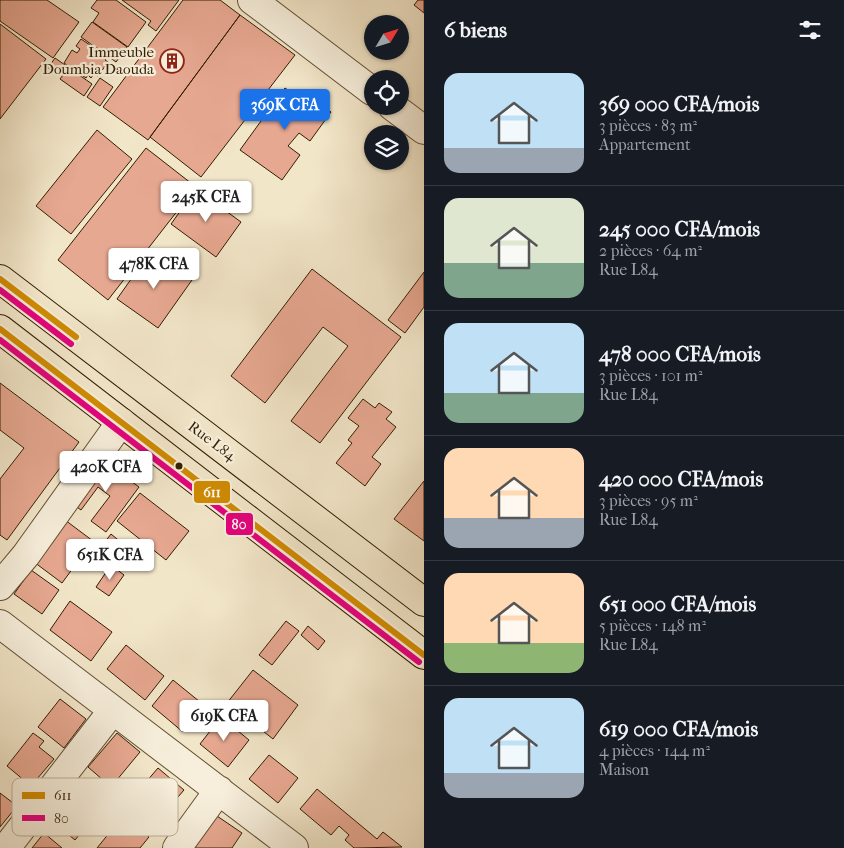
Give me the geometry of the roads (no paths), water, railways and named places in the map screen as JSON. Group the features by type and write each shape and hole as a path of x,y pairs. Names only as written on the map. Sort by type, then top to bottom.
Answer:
{"main road":[{"name":"Rue L84","path":"0,279 417,597"},
{"path":"0,329 424,655"},
{"path":"382,624 417,597"}],"street":[{"path":"252,0 364,85"},
{"path":"404,115 424,130"},
{"path":"0,586 26,555 121,422"},
{"path":"0,624 294,848"},
{"path":"60,778 113,710"},
{"path":"177,848 218,790"},
{"path":"6,848 15,836"}],"place":[{"name":"Immeuble Doumbia Daouda","path":"172,61"}]}
